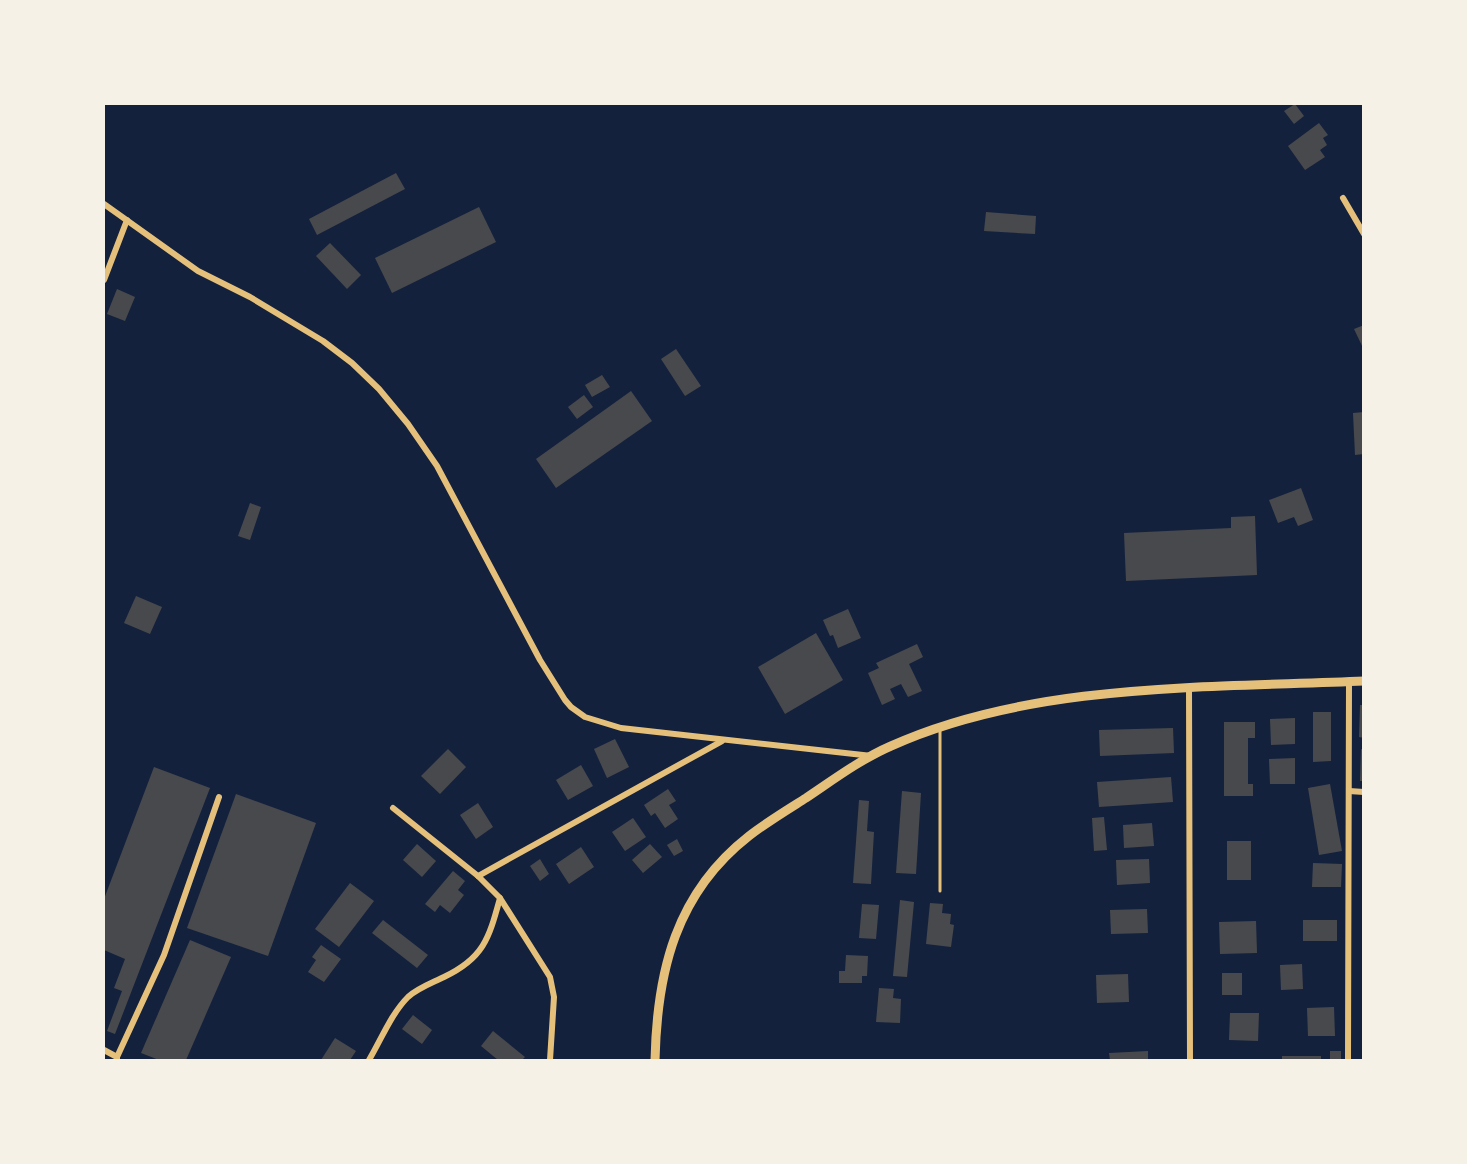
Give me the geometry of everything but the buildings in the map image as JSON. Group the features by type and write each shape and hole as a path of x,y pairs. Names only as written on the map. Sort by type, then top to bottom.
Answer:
{"main road":[{"path":"655,1060 658,1005 665,966 678,928 702,885 719,864 748,837 872,756 940,726 996,712 1062,700 1189,688 1364,681"}],"street":[{"path":"1342,198 1364,234"},
{"path":"104,204 198,271 250,297 323,341 360,370 379,389 413,430 437,466 540,660 571,707 590,719 611,726 872,756"},
{"path":"104,280 127,220"},
{"path":"1348,1060 1349,682"},
{"path":"1189,688 1190,1060"},
{"path":"478,876 722,740"},
{"path":"1348,792 1364,792"},
{"path":"104,1050 116,1059 164,955 219,797"},
{"path":"393,808 478,876 500,898 513,917 550,977 554,997 550,1060"},
{"path":"369,1060 398,1010 409,996 463,968 479,952 488,936 500,898"}],"lane":[{"path":"940,726 940,891"}]}
